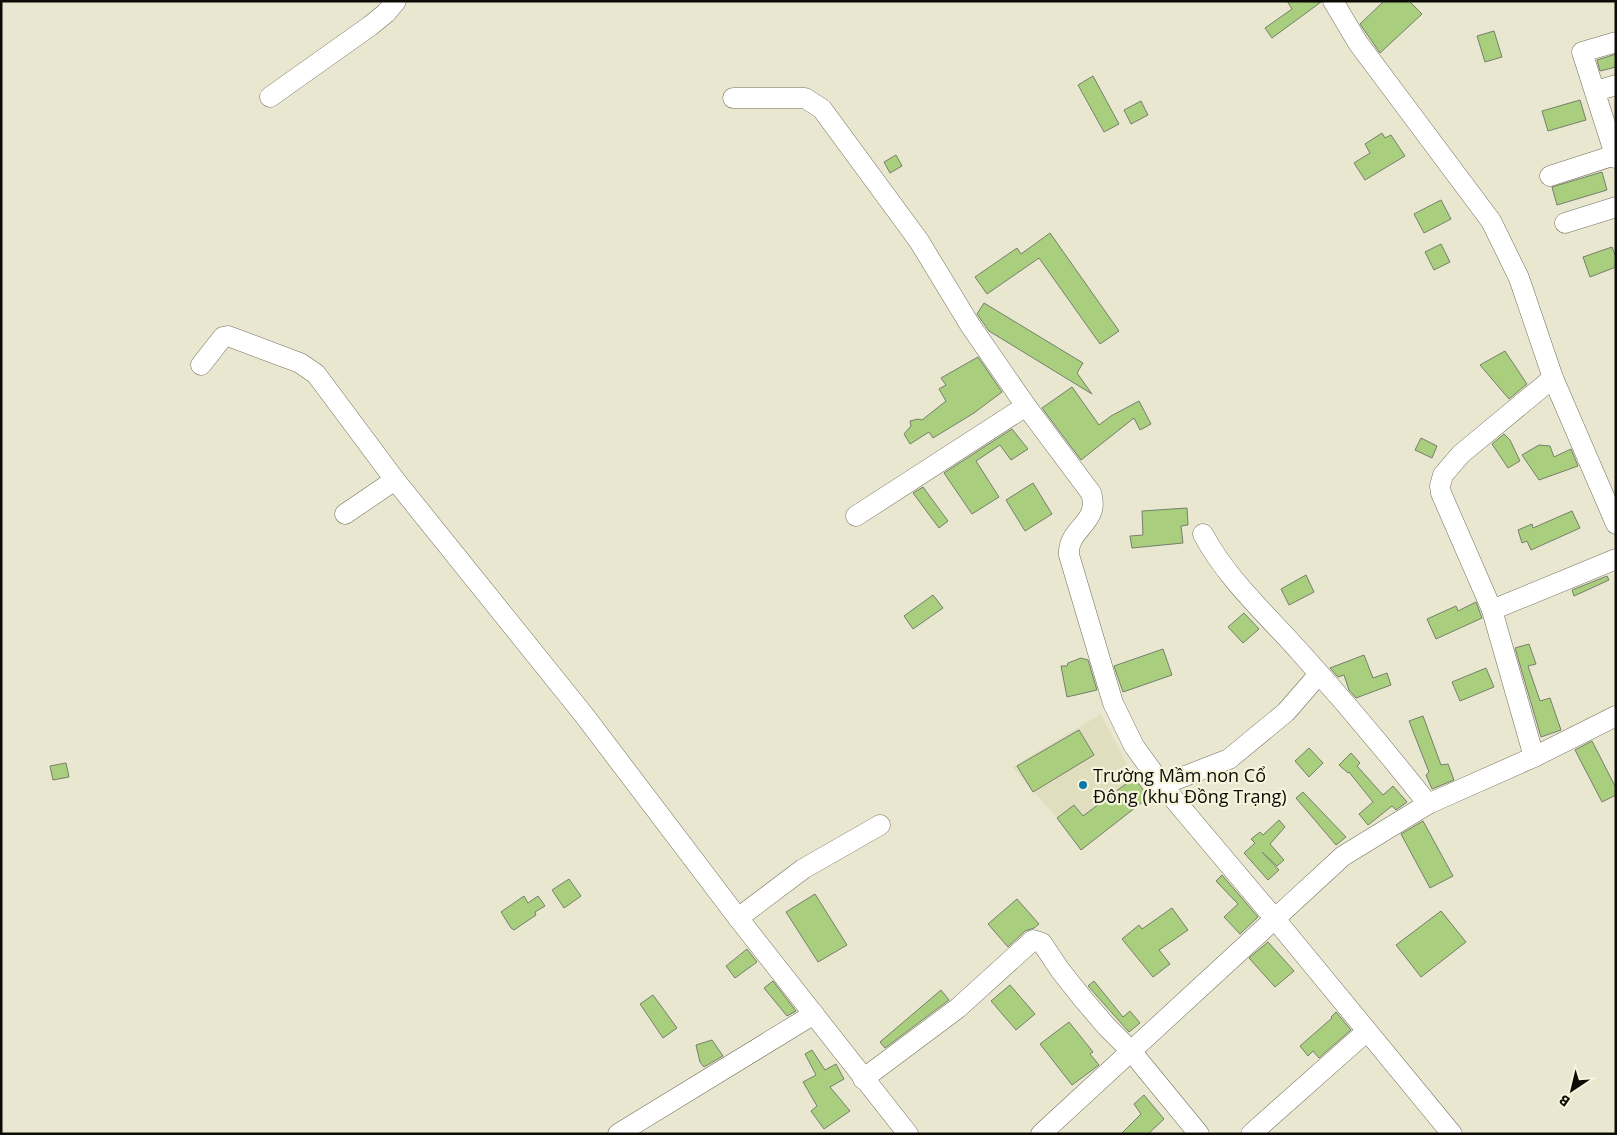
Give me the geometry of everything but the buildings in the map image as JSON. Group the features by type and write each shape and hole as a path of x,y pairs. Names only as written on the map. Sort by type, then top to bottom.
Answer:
{"street":[{"path":"270,96 370,26 386,13 396,1"},
{"path":"1333,1 1358,43 1491,221 1519,278 1553,378 1616,524"},
{"path":"1550,176 1614,146 1582,52 1616,42"},
{"path":"1596,92 1616,85"},
{"path":"733,98 805,98 822,109 919,241 970,325 1026,406 1090,493 1094,502 1092,513 1068,548 1071,566 1113,703 1134,746 1162,784 1275,918 1445,1131"},
{"path":"1565,222 1616,207"},
{"path":"201,366 223,338 228,336 300,363 316,374 396,480 584,715 738,918 908,1134"},
{"path":"1534,757 1492,610 1441,493 1441,480 1447,469 1461,454 1553,378"},
{"path":"856,516 1026,406"},
{"path":"345,514 396,480"},
{"path":"1203,534 1211,550 1275,626 1319,674 1428,804"},
{"path":"1492,610 1616,560"},
{"path":"1162,784 1229,759 1286,712 1319,674"},
{"path":"1041,1134 1343,856 1428,804 1534,757 1616,716"},
{"path":"738,918 803,869 880,825"},
{"path":"863,1079 958,1008 1033,940 1042,942 1060,970 1106,1026 1131,1051 1199,1134"},
{"path":"618,1134 814,1014"},
{"path":"1251,1134 1366,1032"}],"shaded area":[{"name":"Trường Mầm non Cổ Đông (khu Đồng Trạng)","path":"1101,714 1134,778 1149,797 1081,850 1057,818 1012,767"}],"place":[{"name":"Trường Mầm non Cổ Đông (khu Đồng Trạng)","path":"1083,785"}]}
